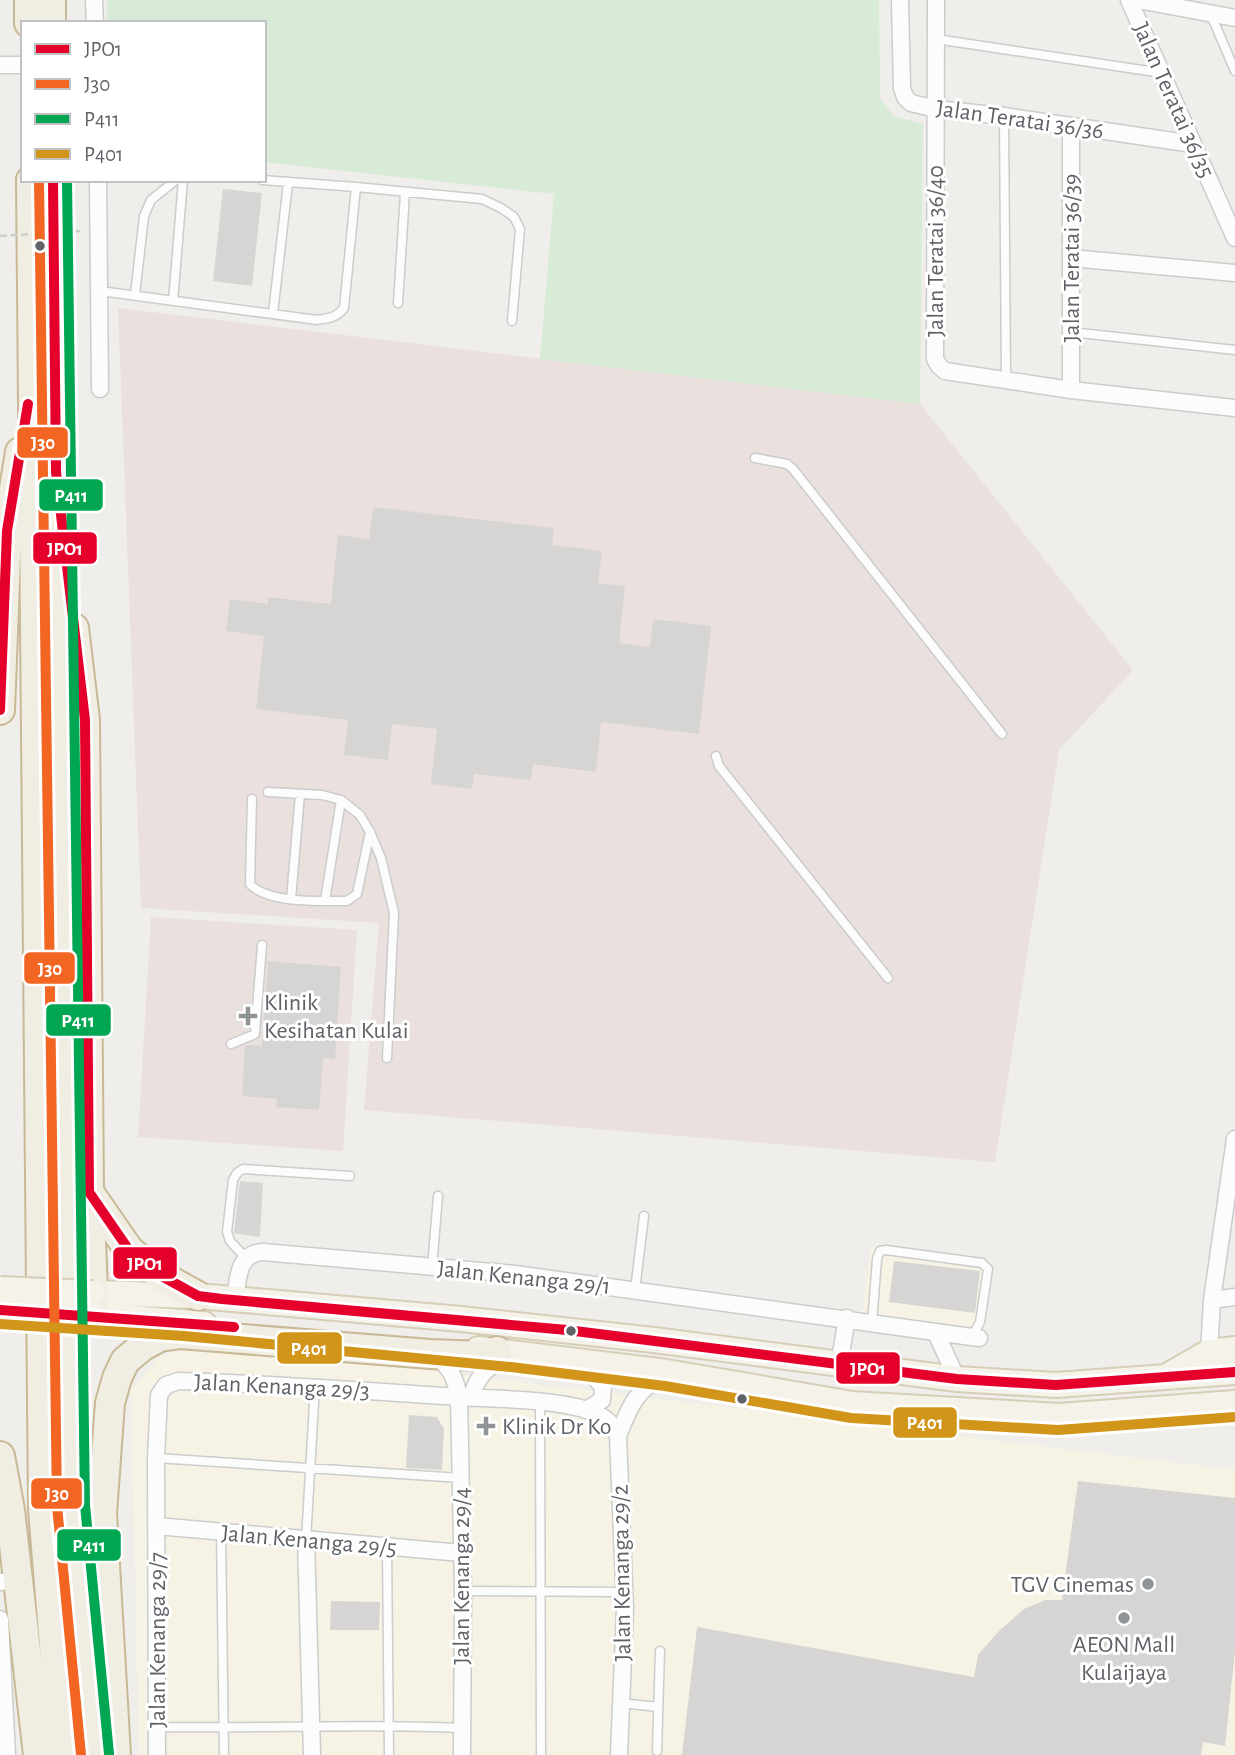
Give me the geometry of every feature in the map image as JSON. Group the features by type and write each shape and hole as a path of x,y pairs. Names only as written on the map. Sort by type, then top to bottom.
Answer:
{"highway":[{"path":"29,0 29,21"},
{"path":"51,0 51,21"},
{"path":"31,182 43,1510 63,1755"},
{"path":"53,182 71,1506 95,1755"},
{"path":"0,710 7,531 33,379"},
{"path":"56,472 85,720 89,1192 93,1304"},
{"path":"89,1192 129,1250 158,1274 198,1296"},
{"path":"116,1755 102,1513 110,1403 125,1360 160,1337 180,1334 430,1354 484,1356 505,1352"},
{"path":"0,1456 10,1510 9,1581 38,1755"}],"main road":[{"path":"0,1289 93,1304 667,1372 852,1404 1059,1416 1235,1403"},
{"path":"0,1310 198,1296 461,1318 654,1339 957,1379 1056,1385 1235,1372"},
{"path":"1166,1377 1209,1352 1235,1349"}],"street":[{"path":"94,0 95,21"},
{"name":"Jalan Teratai 36/36","path":"900,0 902,88 905,97 912,103 936,109 1004,116 1193,144"},
{"name":"Jalan Teratai 36/40","path":"936,0 935,359 939,366 945,371 1006,381 1235,408"},
{"name":"Jalan Teratai 36/35","path":"1129,0 1235,238"},
{"path":"1138,0 1235,18"},
{"path":"0,65 21,65"},
{"name":"Jalan Teratai 36/39","path":"1071,126 1071,390"},
{"path":"98,182 100,389"},
{"path":"1071,258 1235,274"},
{"path":"1209,1352 1212,1300 1229,1218 1234,1149"},
{"name":"Jalan Kenanga 29/1","path":"246,1258 263,1252 515,1275 847,1318 976,1338"},
{"path":"234,1300 240,1269 246,1258"},
{"path":"1212,1300 1235,1297"},
{"path":"839,1364 847,1318"},
{"path":"936,1333 957,1379"},
{"path":"430,1354 444,1362 465,1397 481,1374 505,1352"},
{"path":"576,1360 603,1386 601,1400 586,1409"},
{"path":"618,1436 639,1392 667,1372"},
{"name":"Jalan Kenanga 29/3","path":"157,1525 159,1395 166,1385 179,1381 315,1386 586,1409"},
{"name":"Jalan Kenanga 29/4","path":"462,1755 461,1478 465,1397"},
{"path":"586,1409 606,1418 614,1426 618,1436"},
{"name":"Jalan Kenanga 29/2","path":"618,1436 624,1592 619,1755"},
{"name":"Jalan Kenanga 29/5","path":"157,1525 461,1553"},
{"name":"Jalan Kenanga 29/7","path":"157,1525 158,1755"},
{"path":"306,1540 312,1755"},
{"path":"0,1619 7,1755"}],"lane":[{"path":"1211,15 1235,71"},
{"path":"936,39 1162,73"},
{"path":"1004,116 1006,381"},
{"path":"266,180 482,199 501,208 514,218 520,229 512,321"},
{"path":"135,295 144,215 151,200 174,182"},
{"path":"173,300 183,182"},
{"path":"273,313 288,183"},
{"path":"100,291 317,320 338,316 344,308 356,187"},
{"path":"398,303 405,192"},
{"path":"1071,332 1235,350"},
{"path":"755,458 787,464 793,469 1002,734"},
{"path":"716,756 719,766 888,978"},
{"path":"268,792 322,795 341,800 360,815 382,858 394,913 387,1058"},
{"path":"291,900 300,794"},
{"path":"253,799 250,884 256,890 291,900 347,901 357,894 370,832"},
{"path":"325,901 341,800"},
{"path":"231,1044 255,1034 262,945"},
{"path":"246,1258 230,1241 227,1232 233,1180 237,1173 243,1169 350,1176"},
{"path":"432,1267 439,1196"},
{"path":"635,1290 645,1216"},
{"path":"872,1323 880,1251 982,1263 988,1269 976,1338"},
{"path":"306,1540 315,1386"},
{"path":"540,1403 541,1755"},
{"path":"156,1458 461,1478"},
{"path":"221,1532 223,1755"},
{"path":"387,1546 389,1755"},
{"path":"463,1591 624,1592"},
{"path":"657,1751 660,1651"},
{"path":"621,1703 658,1707"},
{"path":"158,1727 313,1728 389,1724 463,1728"}],"path":[{"path":"0,236 82,231"}],"shaded area":[{"path":"118,308 920,404 1133,670 1059,750 995,1162 364,1110 379,923 141,908"},
{"name":"Klinik Kesihatan Kulai","path":"151,917 357,930 343,1151 138,1137"},
{"path":"871,1246 993,1262 985,1328 863,1313"},
{"path":"204,1343 1235,1470 1235,1755 139,1755 131,1391 159,1357"}],"green space":[{"path":"107,0 879,0 880,98 894,116 923,124 920,404 540,359 554,194 266,162 266,21 107,21"}],"building":[{"path":"223,189 262,193 252,286 213,281"},
{"path":"373,507 554,528 552,545 602,551 598,583 625,586 619,643 650,647 653,619 711,626 699,734 601,722 596,772 533,764 531,780 474,774 472,789 431,784 437,729 392,724 388,760 344,755 348,720 256,709 264,636 226,631 230,599 268,604 268,597 331,604 338,535 369,539"},
{"path":"268,961 341,967 335,1059 323,1058 319,1110 276,1107 277,1099 242,1096 245,1045 262,1046"},
{"path":"240,1181 263,1183 260,1237 234,1233"},
{"path":"894,1261 980,1271 975,1313 889,1302"},
{"path":"409,1415 437,1417 444,1429 442,1470 406,1468"},
{"name":"AEON Mall Kulaijaya","path":"1078,1481 1235,1498 1235,1651 1225,1746 1203,1742 1201,1755 682,1755 697,1627 974,1677 978,1655 999,1631 1024,1609 1045,1600 1062,1600"},
{"path":"331,1601 380,1602 379,1630 330,1630"}],"transit line":[{"name":"J30","path":"39,182 57,1506 81,1755"},
{"name":"JPO1","path":"53,182 56,472 85,720 89,1192 129,1250 158,1274 198,1296 222,1299 567,1330 957,1379 1056,1385 1235,1372"},
{"name":"P411","path":"67,182 85,1505 109,1754"},
{"name":"JPO1","path":"0,710 7,531 28,404"},
{"name":"JPO1","path":"0,1310 234,1327"},
{"name":"P401","path":"0,1324 184,1336 511,1367 665,1386 851,1418 1058,1430 1235,1417"}],"place":[{"name":"Klinik Kesihatan Kulai","path":"248,1016"},
{"name":"Klinik Dr Ko","path":"486,1426"},
{"name":"TGV Cinemas","path":"1148,1584"},
{"name":"AEON Mall Kulaijaya","path":"1124,1618"}]}
